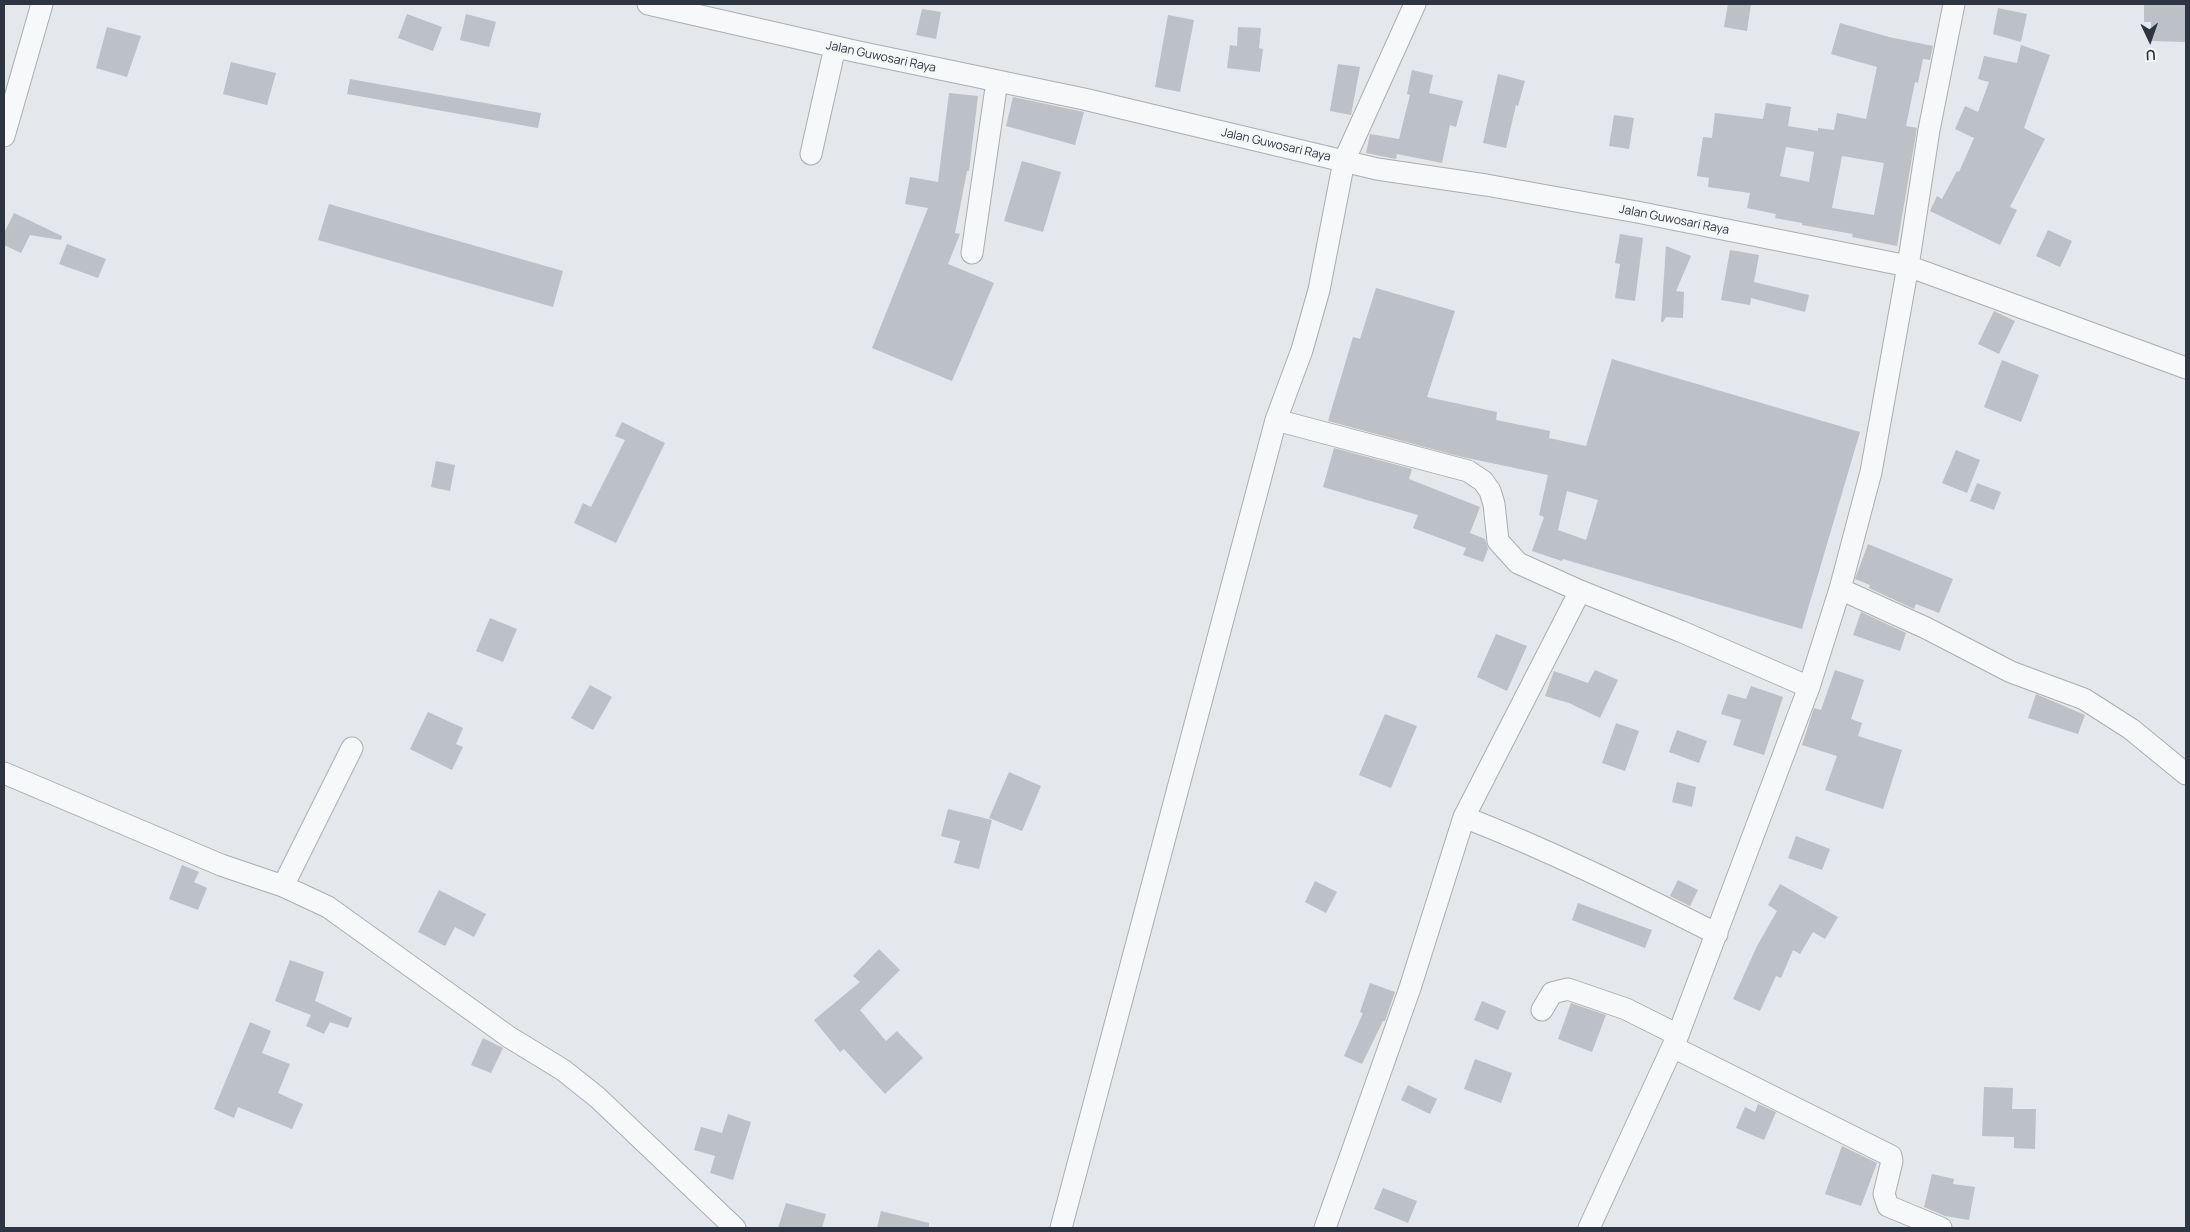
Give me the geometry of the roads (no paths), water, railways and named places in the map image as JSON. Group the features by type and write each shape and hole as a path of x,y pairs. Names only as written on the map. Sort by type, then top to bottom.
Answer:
{"street":[{"path":"4,136 42,4"},
{"name":"Jalan Guwosari Raya","path":"648,4 834,47 1084,100 1377,168 1637,212 1908,266 2186,368"},
{"path":"1061,1228 1276,420 1302,350 1319,290 1344,161 1414,4"},
{"path":"1589,1228 1675,1041 1809,687 1840,589 1871,472 1908,266 1929,130 1954,4"},
{"path":"811,154 834,47"},
{"path":"972,253 997,81"},
{"path":"1276,420 1468,471 1483,481 1490,491 1494,504 1498,541 1518,563 1809,687"},
{"path":"1840,589 1926,628 2011,672 2084,699 2130,729 2186,774"},
{"path":"1325,1228 1410,988 1464,816 1580,591"},
{"path":"283,886 352,748"},
{"path":"4,773 221,865 283,886 328,906 509,1037 563,1070 597,1097 735,1228"},
{"path":"1464,816 1590,870 1717,934"},
{"path":"1542,1010 1552,992 1568,989 1626,1009 1675,1041 1852,1138 1891,1156 1892,1161 1884,1194 1888,1206 1941,1228"}]}
